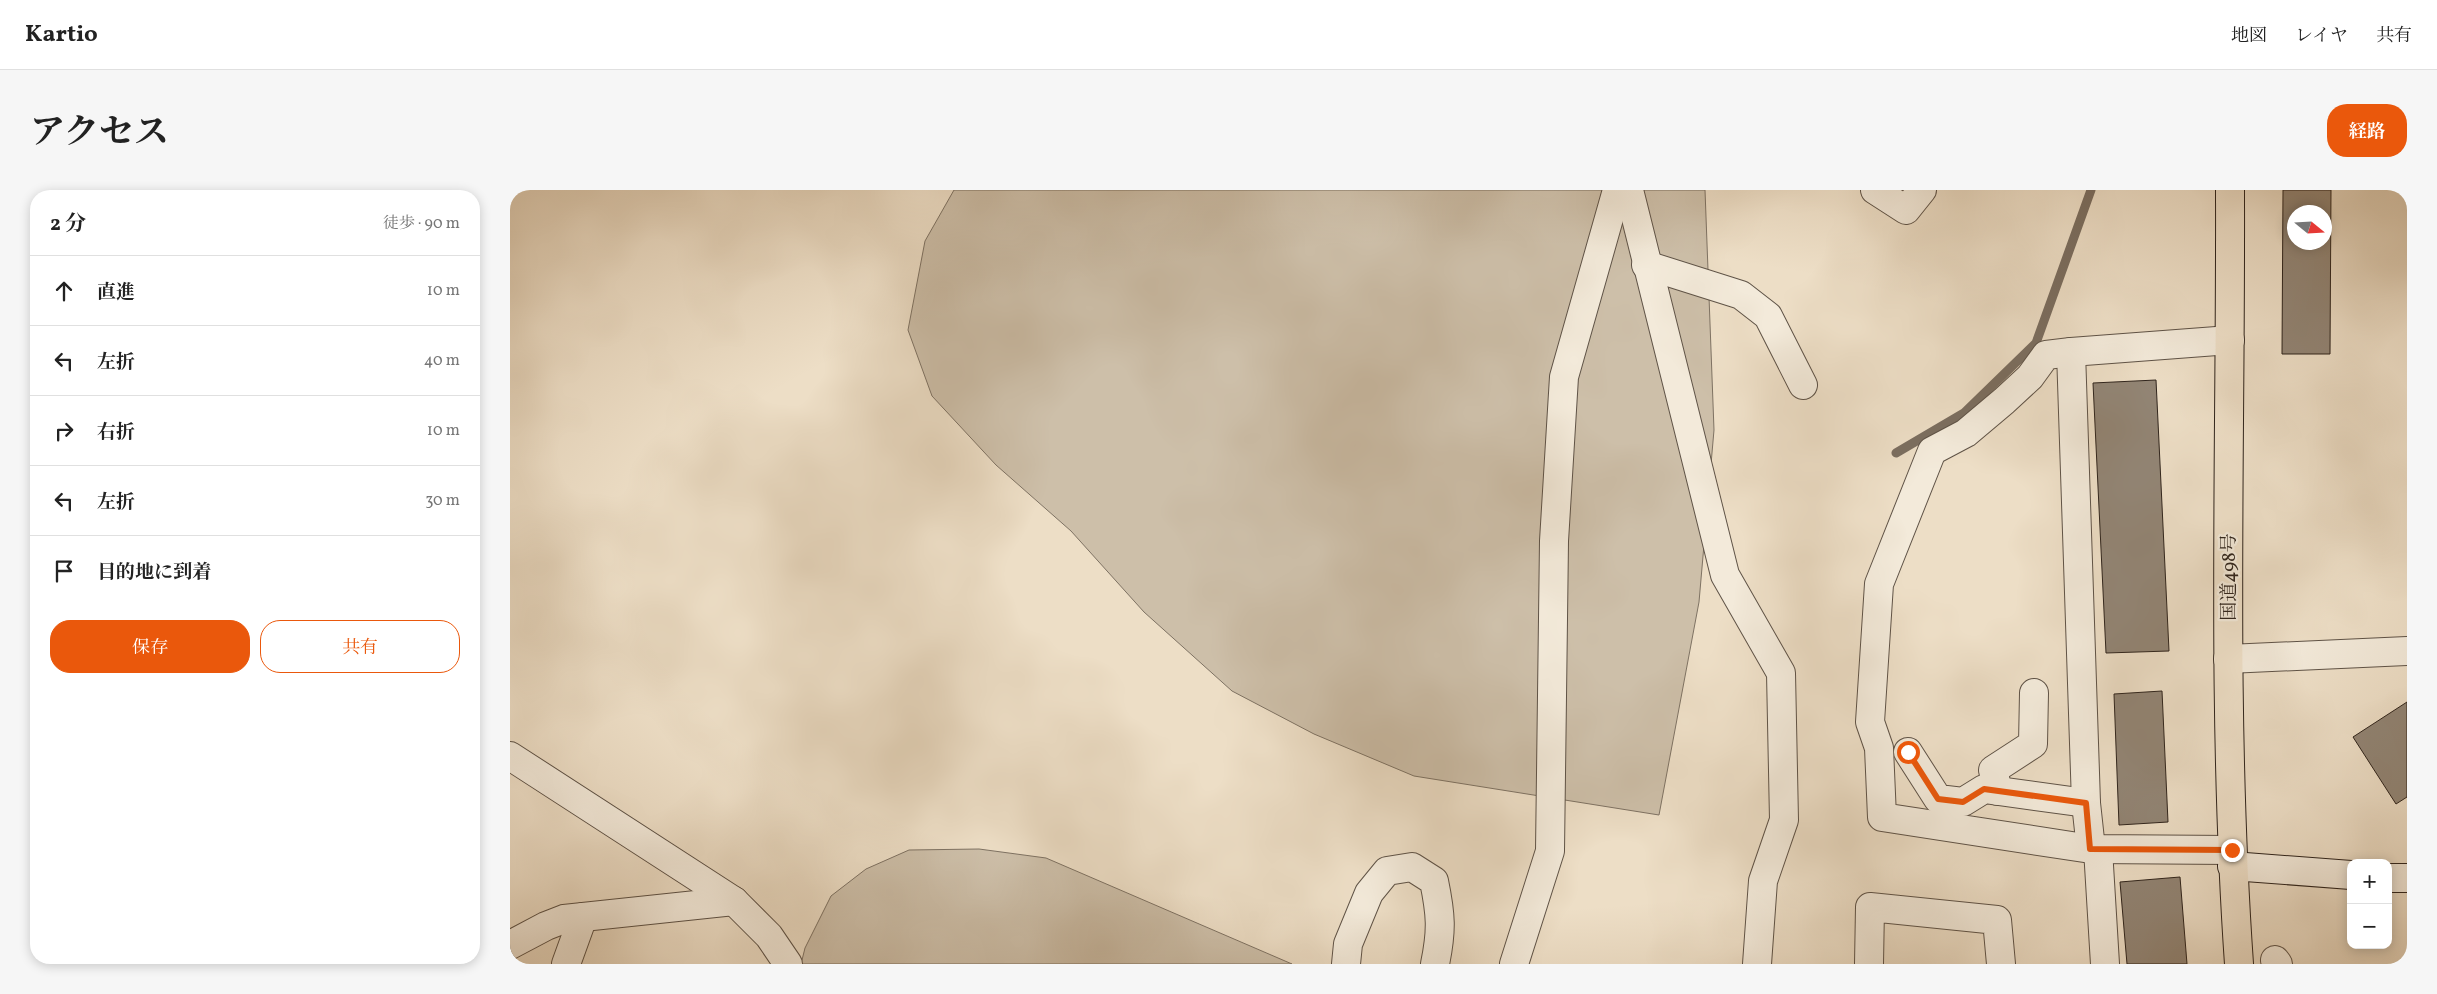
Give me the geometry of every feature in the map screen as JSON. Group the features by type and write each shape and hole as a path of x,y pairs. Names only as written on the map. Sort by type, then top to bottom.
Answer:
{"highway":[{"name":"国道498号","path":"2230,190 2228,659 2232,858 2240,964"}],"street":[{"path":"1514,964 1550,851 1554,541 1564,377 1617,190"},
{"path":"1629,190 1724,576 1781,673 1784,820 1763,881 1757,964"},
{"path":"1876,190 1906,210 1922,190"},
{"path":"1646,265 1741,295 1768,316 1803,385"},
{"path":"2230,340 2046,355 2030,377 2004,401 1966,433 1932,451 1879,584 1870,722 1879,748 1882,817 2094,849 2232,858 2347,874"},
{"path":"2071,352 2086,803 2094,849 2104,964"},
{"path":"2228,659 2407,651"},
{"path":"1998,791 1993,770 2033,744 2034,693"},
{"path":"1908,752 1938,799 1963,802 1984,789 2086,803"},
{"path":"510,756 734,901 769,936 788,964"},
{"path":"1346,964 1348,944 1370,892 1387,871 1412,868 1434,881 1439,906 1441,933 1435,964"},
{"path":"2392,878 2407,878"},
{"path":"510,945 546,926 564,919 734,901"},
{"path":"1869,964 1870,907 1997,920 2002,964"},
{"path":"566,964 583,917"}],"shaded area":[{"path":"954,190 1705,190 1714,430 1699,602 1659,815 1414,776 1314,734 1232,691 1144,612 1071,531 996,465 932,396 908,330 925,241"},
{"path":"979,849 1046,858 1292,964 801,964 805,948 831,896 866,869 909,850"}],"building":[{"path":"2283,190 2331,190 2331,205 2287,205 2287,250 2331,250 2330,354 2282,354"},
{"path":"2156,380 2169,651 2106,653 2093,383"},
{"path":"2162,691 2168,822 2119,825 2114,694"},
{"path":"2407,702 2407,797 2396,804 2353,737"},
{"path":"2180,877 2187,964 2127,964 2120,882"}],"waterway":[{"path":"1896,453 1964,413 2036,343 2091,190"}],"route":[{"path":"1908,752 1938,799 1963,802 1984,789 2086,803 2090,849 2232,850"}]}
